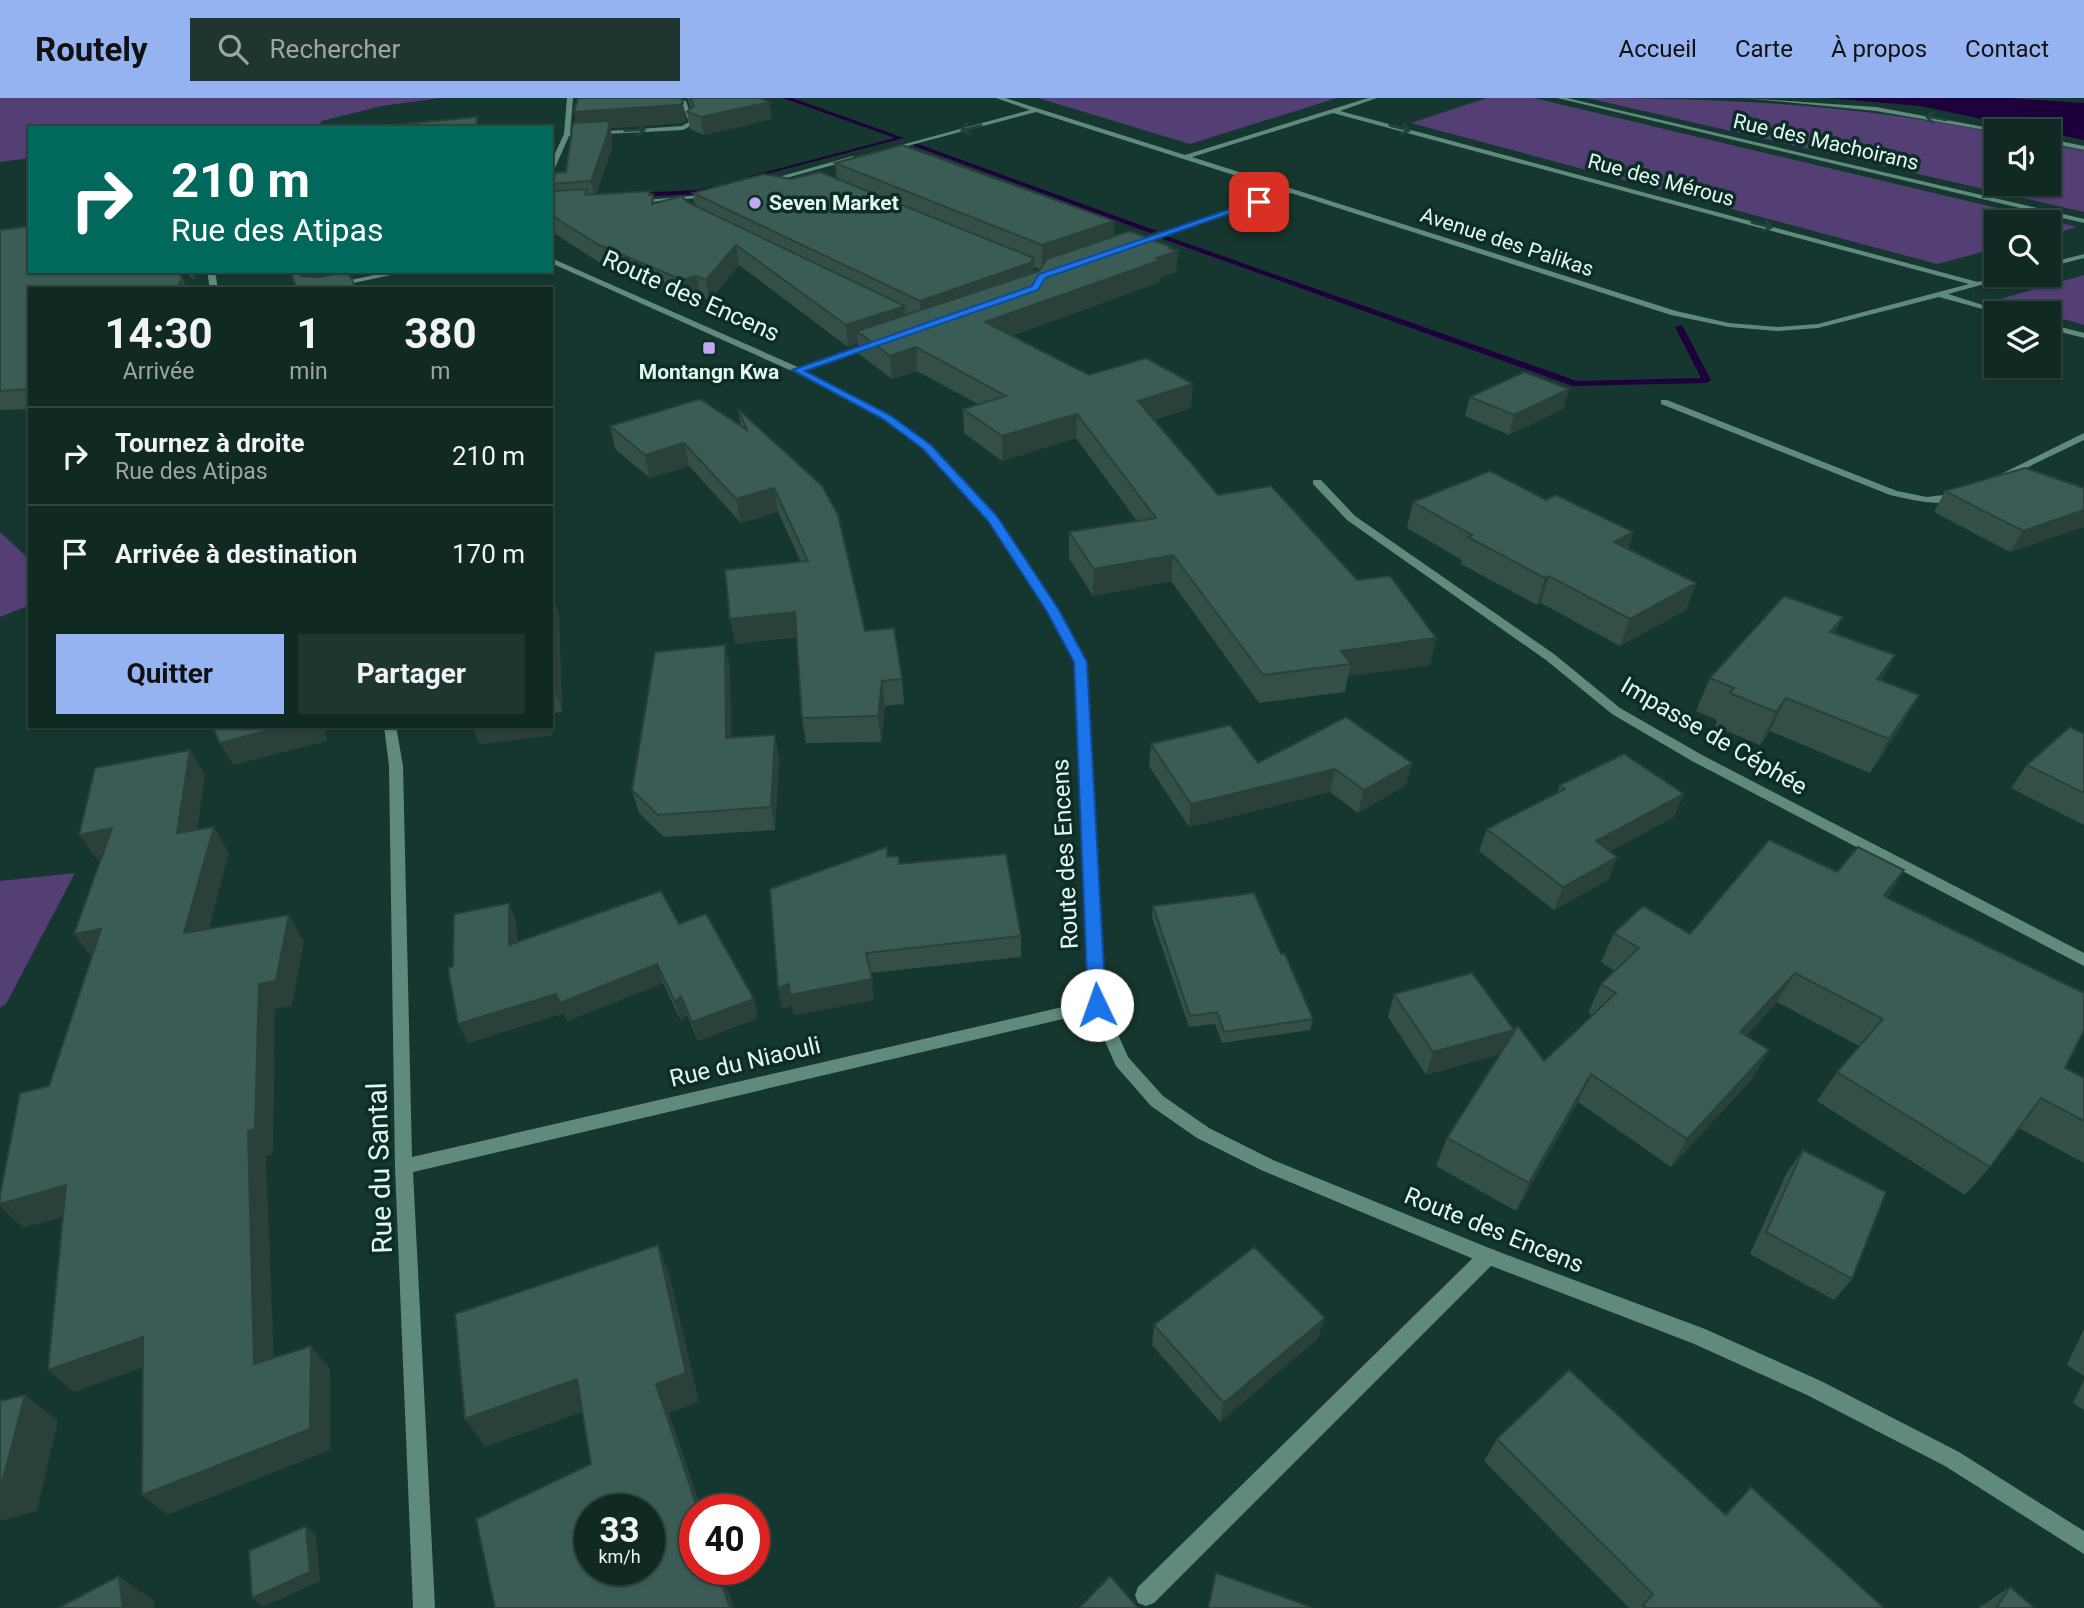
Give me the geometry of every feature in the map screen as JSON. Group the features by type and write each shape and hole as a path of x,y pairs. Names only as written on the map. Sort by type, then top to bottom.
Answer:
{"street":[{"name":"Avenue des Palikas","path":"999,98 1674,313 1729,325 1777,328 1818,326 1984,283"},
{"path":"1186,157 1374,98"},
{"name":"Rue des Machoirans","path":"1560,98 2084,221"},
{"path":"1747,98 1886,110 1984,128"},
{"path":"567,134 683,128 692,123 684,102 658,100"},
{"path":"553,166 567,134 570,101 582,104"},
{"path":"881,151 1037,110"},
{"name":"Rue des Mérous","path":"1334,111 1979,284"},
{"path":"2061,143 2084,148"},
{"path":"754,184 856,158"},
{"path":"795,174 807,179"},
{"path":"1119,250 1290,191"},
{"path":"629,201 714,195"},
{"path":"682,198 688,208"},
{"path":"2061,262 2084,256"},
{"name":"Route des Encens","path":"553,261 797,370 887,417 927,447 993,519 1052,610 1080,662 1097,1005 1122,1062 1157,1101 1203,1133 1267,1165 1488,1256 1698,1336 1814,1388 1951,1459 2084,1543"},
{"path":"322,287 396,273"},
{"path":"1938,295 1984,308"},
{"path":"2061,329 2084,336"},
{"path":"797,370 884,341"},
{"path":"1664,402 1894,493 1927,500 1959,496 1972,490"},
{"path":"1984,484 2084,436"},
{"name":"Impasse de Céphée","path":"1317,482 1351,518 1550,657 1616,711 1696,758 2084,960"},
{"name":"Rue du Santal","path":"390,728 396,766 404,1167 424,1608"},
{"name":"Rue du Niaouli","path":"404,1167 1097,1005"},
{"path":"1146,1595 1488,1256"}],"shaded area":[{"path":"0,98 440,98 382,106 322,121 318,126 28,126 28,158 0,162"},
{"path":"1038,98 1337,98 1190,144"},
{"path":"1487,98 1534,98 2005,210 1984,210 1984,251 1937,264 1411,123"},
{"path":"1587,98 1793,105 1895,116 1984,130 1984,189"},
{"path":"1827,98 2009,98 2084,103 2084,140 2061,135 2061,119 1984,119 1920,106"},
{"path":"2061,146 2084,151 2084,212 2014,196 2061,196"},
{"path":"2061,223 2077,227 2061,232"},
{"path":"2084,275 2084,325 2061,318 2061,301 1997,300 2042,287 2061,287 2061,282"},
{"path":"0,532 28,558 28,606 0,617"},
{"path":"75,873 6,1004 0,1008 0,881"}],"building":[{"path":"578,98 681,98 683,103 574,112"},
{"path":"690,98 760,98 770,102 701,117 687,112 694,106"},
{"path":"477,117 476,126 380,126"},
{"path":"609,121 608,133 591,181 553,184 555,173 566,172 573,123"},
{"path":"902,145 1114,221 1042,245 835,163"},
{"path":"820,172 1034,258 1030,263 920,301 693,193 764,174 791,179"},
{"path":"587,189 585,195 650,191 649,195 653,194 652,204 682,196 687,202 905,306 846,325 736,245 706,280 696,276 682,280 599,245 553,216 553,191"},
{"path":"28,226 28,273 180,273 184,284 180,281 178,287 28,287 28,389 0,391 0,230"},
{"path":"1130,231 1178,251 1156,258 1161,260 985,322 1089,375 1146,358 1193,384 1138,401 1218,495 1271,486 1357,580 1390,576 1436,638 1341,651 1351,664 1263,675 1173,555 1094,569 1069,532 1156,518 1077,414 1002,436 963,409 1006,396 916,347 890,356 857,331 1039,271 1047,259"},
{"path":"291,273 320,277 349,273 355,287 296,287"},
{"path":"1524,372 1569,389 1514,415 1470,397"},
{"path":"700,399 747,430 738,409 822,486 838,515 865,631 894,628 902,679 882,681 878,716 802,718 795,612 730,619 725,570 808,561 774,488 736,499 684,443 645,455 610,426"},
{"path":"2025,468 2084,488 2084,510 2023,531 1945,491"},
{"path":"1490,471 1546,500 1556,495 1633,532 1614,542 1696,583 1630,619 1468,537 1472,535 1413,502"},
{"path":"553,596 556,693 553,693"},
{"path":"1784,596 1843,617 1830,632 1895,655 1877,679 1919,695 1889,739 1786,698 1776,712 1730,693 1734,688 1710,678"},
{"path":"725,645 726,738 775,735 771,807 658,815 632,790 655,652"},
{"path":"1346,717 1412,763 1364,790 1335,769 1191,804 1151,744 1230,725 1258,763"},
{"path":"2070,727 2084,734 2084,793 2027,765"},
{"path":"213,728 276,728 220,743"},
{"path":"190,750 177,833 214,827 184,933 289,915 276,981 259,984 255,1129 248,1131 254,1364 311,1346 310,1429 142,1495 143,1337 48,1370 66,1185 0,1204 0,1195 20,1093 49,1086 101,929 74,934 112,828 79,835 95,768"},
{"path":"1624,754 1684,794 1596,841 1617,857 1563,887 1487,829 1565,789 1560,785"},
{"path":"1769,840 1837,872 1858,847 1904,870 1884,895 1887,898 2084,993 2084,1030 2065,1068 2084,1078 2084,1121 2041,1098 1990,1167 1837,1072 1883,1019 1795,973 1740,1032 1769,1050 1687,1139 1591,1074 1529,1183 1447,1138 1518,1026 1544,1061 1616,993 1601,984 1639,948 1614,933 1643,906 1690,934"},
{"path":"887,847 887,857 898,856 899,864 1006,854 1021,936 866,953 872,979 790,995 789,984 778,988 770,889"},
{"path":"661,891 679,924 706,914 754,999 692,1022 681,996 675,1002 657,964 560,1003 556,994 458,1024 448,968 453,966 454,914 509,903 509,945"},
{"path":"1254,893 1281,954 1285,954 1313,1019 1224,1032 1217,1012 1190,1016 1153,906"},
{"path":"1472,973 1514,1030 1433,1052 1394,994"},
{"path":"1803,1150 1886,1192 1852,1279 1766,1232"},
{"path":"658,1245 686,1373 656,1384 693,1494 679,1494 679,1585 722,1585 730,1608 495,1608 476,1519 591,1464 577,1379 465,1419 455,1314"},
{"path":"1254,1247 1325,1318 1224,1403 1154,1325"},
{"path":"1569,1370 1726,1515 1751,1487 1884,1608 1646,1608 1643,1605 1653,1594 1497,1439"},
{"path":"25,1395 1,1486 0,1487 0,1401"},
{"path":"306,1526 310,1572 252,1598 249,1551"},
{"path":"1216,1573 1314,1608 1208,1608"},
{"path":"119,1576 123,1608 58,1608"},
{"path":"1110,1576 1138,1608 1079,1608"},
{"path":"2010,1587 2035,1608 1996,1608"}],"waterway":[{"path":"749,178 901,138 786,98"},
{"path":"916,145 1153,231"},
{"path":"632,195 699,192 712,188"},
{"path":"1166,237 1576,384 1707,380 1679,327"}],"place":[{"name":"Seven Market","path":"755,203"},
{"name":"Montangn Kwa","path":"709,348"}],"route":[{"path":"1097,1005 1080,662 1052,610 993,519 927,447 887,417 797,370 1035,288 1042,276 1259,202"}]}
